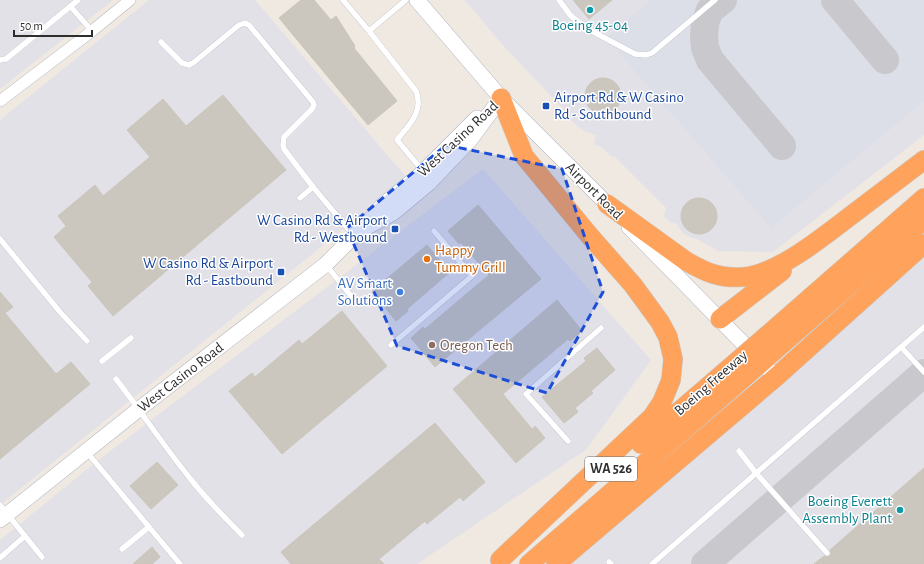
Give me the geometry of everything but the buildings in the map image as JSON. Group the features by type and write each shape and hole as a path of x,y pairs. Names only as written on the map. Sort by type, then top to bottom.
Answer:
{"highway":[{"path":"498,562 652,417 662,402 671,380 673,359 668,337 660,322 633,285 524,156 501,98"},
{"path":"720,319 924,160"},
{"name":"Boeing Freeway","path":"530,564 726,382 784,331 924,198"},
{"path":"607,204 686,261 709,273 720,276 740,277 755,275 771,269 812,246"},
{"name":"Boeing Freeway","path":"784,331 924,220"},
{"path":"556,564 776,377 924,244"},
{"name":"Boeing Freeway","path":"498,562 726,382"}],"street":[{"path":"0,101 130,0"},
{"name":"Airport Road","path":"417,0 501,98 776,377"},
{"name":"West Casino Road","path":"2,513 86,451 325,265 384,204 423,172 487,108 501,98"},
{"name":"West Casino Road","path":"356,234 393,213 429,183 470,140 501,98"}],"lane":[{"path":"0,60 6,59 78,0"},
{"path":"343,0 416,91 419,98 416,113 414,118 397,140 423,172"},
{"path":"369,31 406,0"},
{"path":"559,0 571,16 586,28 635,54 646,55 652,53 715,0"},
{"path":"70,7 92,31"},
{"path":"161,42 182,63 189,65 239,25 245,23 248,25 314,105 312,109 284,137 284,149 313,187 356,234"},
{"path":"300,198 313,187"},
{"path":"391,345 472,276 434,231"},
{"path":"0,238 60,312 87,341"},
{"path":"325,265 351,296"},
{"path":"652,564 924,327"},
{"path":"568,441 526,394 601,328"},
{"path":"102,361 131,338"},
{"path":"901,346 924,372"},
{"path":"116,379 189,477 242,536"},
{"path":"86,451 180,564"},
{"path":"739,451 756,473 827,553"},
{"path":"2,513 42,556"},
{"path":"122,549 149,527"},
{"path":"0,558 25,536"}],"highlighted area":[{"path":"446,145 562,169 603,292 547,393 397,346 347,228"}],"shaded area":[{"path":"0,0 113,0 0,89"},
{"path":"149,0 255,0 407,178 0,505 0,120"},
{"path":"465,0 924,0 924,135 773,252 718,251 697,239 691,238 684,234 677,224 670,222 664,216 666,208 614,156 612,157 601,147 594,145 596,135 586,132 572,121 568,114 499,41"},
{"path":"651,0 924,0 924,101 771,228 606,38"},
{"path":"483,169 651,360 587,449 417,564 0,564 0,540 101,458"},
{"path":"924,258 924,564 571,564"}],"taxiway":[{"path":"723,0 710,10 705,23 705,48 710,60 782,146"},
{"path":"835,0 885,60"},
{"path":"705,564 924,373"}],"place":[{"name":"Boeing 45-04","path":"590,10"},
{"name":"Airport Rd & W Casino Rd - Southbound","path":"546,106"},
{"name":"W Casino Rd & Airport Rd - Westbound","path":"395,229"},
{"name":"Happy Tummy Grill","path":"427,259"},
{"name":"W Casino Rd & Airport Rd - Eastbound","path":"281,272"},
{"name":"AV Smart Solutions","path":"400,292"},
{"name":"Oregon Tech","path":"432,345"},
{"name":"Boeing Everett Assembly Plant","path":"900,510"}]}
